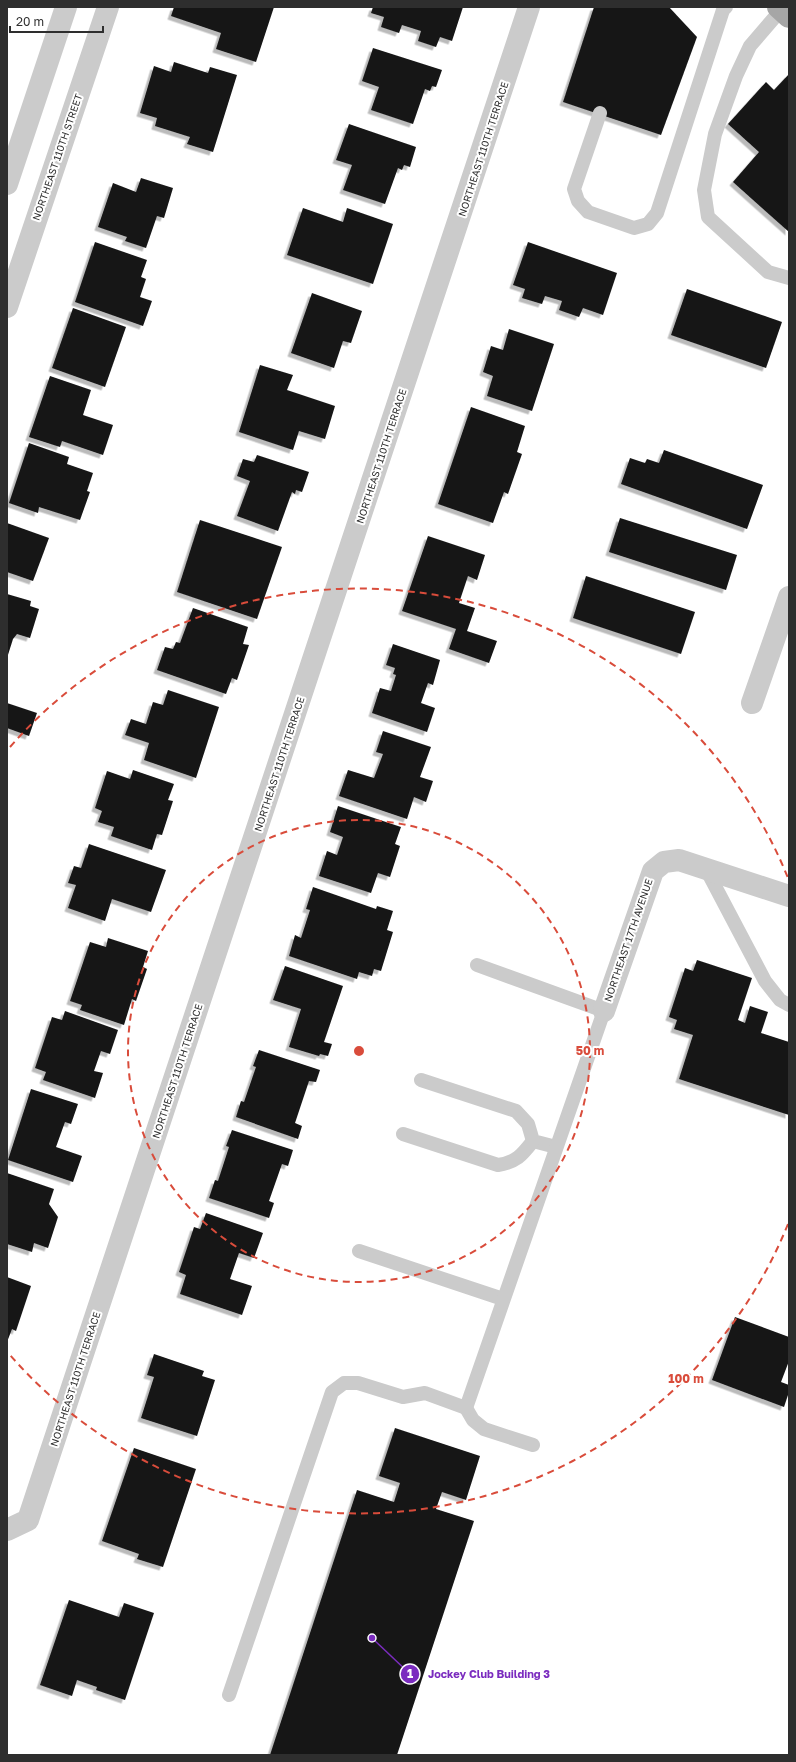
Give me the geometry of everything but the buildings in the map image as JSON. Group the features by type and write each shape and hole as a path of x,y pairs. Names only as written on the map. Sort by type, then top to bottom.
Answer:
{"street":[{"path":"7,184 66,7"},
{"name":"NORTHEAST 110TH STREET","path":"7,307 108,7"},
{"name":"NORTHEAST 110TH TERRACE","path":"7,1530 28,1520 530,7"},
{"path":"752,703 789,597"},
{"name":"NORTHEAST 17TH AVENUE","path":"604,1011 653,871 664,862 679,860 788,896"}],"lane":[{"path":"600,113 574,189 578,201 588,212 634,228 648,224 657,213 723,10 726,7"},
{"path":"783,11 750,46 736,76 716,134 704,190 708,217 768,272 789,278"},
{"path":"706,869 765,981 780,1000 789,1005"},
{"path":"466,1408 604,1011 477,965"},
{"path":"421,1080 516,1111 528,1124 533,1141"},
{"path":"403,1134 498,1165 511,1163 522,1155 533,1141"},
{"path":"533,1141 556,1147"},
{"path":"359,1251 503,1299"},
{"path":"229,1695 332,1392 344,1383 358,1383 403,1397 425,1393 466,1408 473,1420 484,1429 533,1445"}],"place":[{"name":"Jockey Club Building 3","path":"372,1638"}]}
